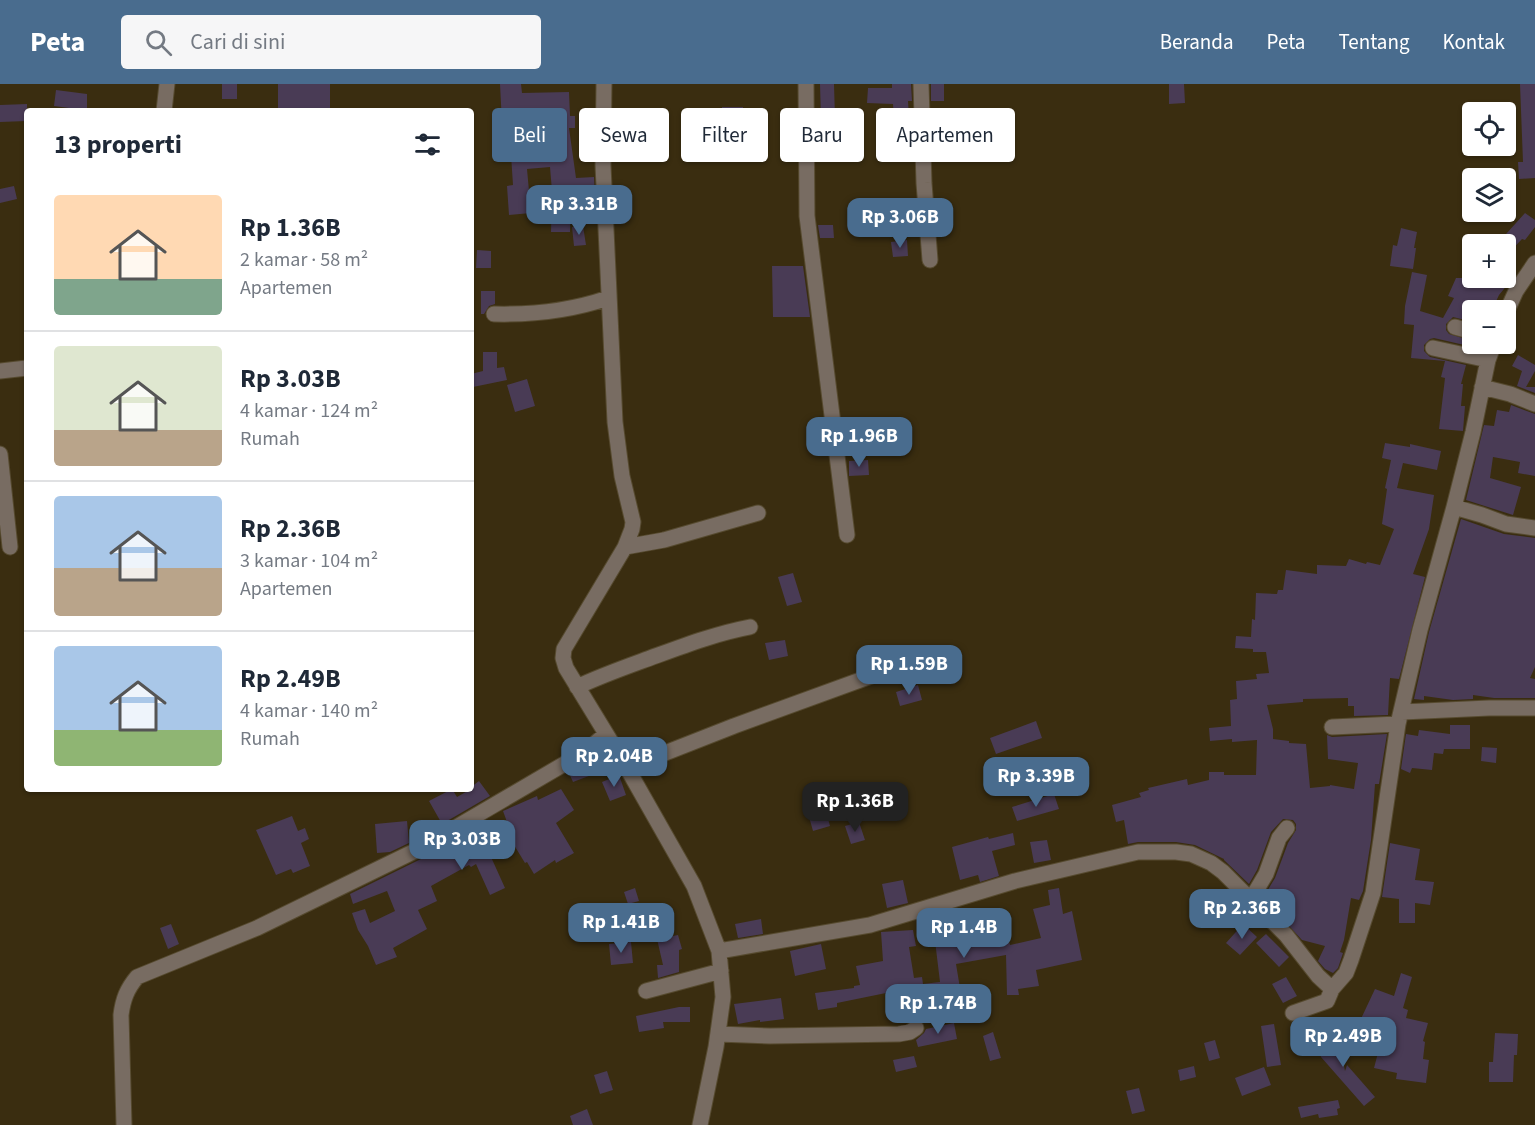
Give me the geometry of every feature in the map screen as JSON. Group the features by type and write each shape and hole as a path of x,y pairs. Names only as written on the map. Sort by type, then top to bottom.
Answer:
{"street":[{"path":"164,108 167,84"},
{"path":"604,84 603,165 617,441 622,476 630,505 632,529 625,547 564,649 563,658 566,668 627,768 694,886 719,951 723,997 700,1125"},
{"path":"806,84 807,216 847,535"},
{"path":"921,84 924,183 930,260"},
{"path":"1512,300 1535,263"},
{"path":"494,315 554,313 609,298"},
{"path":"1455,327 1462,329"},
{"path":"1433,348 1488,360"},
{"path":"1293,1013 1328,1001 1332,989 1348,967 1371,901 1400,718 1420,630 1473,432 1490,354"},
{"path":"0,371 24,368"},
{"path":"1482,387 1510,394 1535,404"},
{"path":"0,454 10,547"},
{"path":"1454,507 1506,524 1535,528"},
{"path":"625,547 664,540 758,513"},
{"path":"577,687 604,674 672,649 727,631 750,627"},
{"path":"627,768 885,671"},
{"path":"1332,727 1489,708 1535,708"},
{"path":"124,1125 121,1015 123,999 137,977 257,928 419,849 571,760 606,734"},
{"path":"1250,901 1266,874 1279,838 1287,828"},
{"path":"719,951 870,925 1015,881 1138,852 1176,852 1191,854 1215,866 1286,935 1325,984 1332,989"},
{"path":"646,991 721,971"},
{"path":"718,1034 770,1036 899,1034 916,1028"}],"building":[{"path":"222,84 237,84 237,99 222,99"},
{"path":"278,84 330,84 330,108 278,108"},
{"path":"500,84 521,84 522,93 569,92 570,116 575,116 575,128 569,128 576,178 594,177 595,198 571,199 570,232 551,232 550,167 527,169 531,213 509,215 507,186 513,185 511,162 567,162 567,108 501,108"},
{"path":"820,84 834,84 835,108 821,108"},
{"path":"892,84 911,84 912,101 908,101 908,108 893,108 893,104 867,103 868,88 892,88"},
{"path":"931,84 944,84 944,101 931,101"},
{"path":"1169,84 1184,84 1185,103 1169,104"},
{"path":"1520,84 1535,84 1535,178 1519,179 1518,162 1523,162"},
{"path":"56,90 87,94 87,108 54,106"},
{"path":"27,104 27,108 24,108 24,121 0,122 0,105"},
{"path":"14,186 17,199 0,203 0,189"},
{"path":"1525,213 1535,220 1535,227 1525,240 1522,239 1516,245 1516,234 1506,234"},
{"path":"818,225 833,225 834,238 820,238"},
{"path":"583,226 586,245 574,246 572,227"},
{"path":"1401,228 1417,232 1413,269 1390,266 1393,245 1397,246"},
{"path":"907,240 908,256 893,257 891,242"},
{"path":"477,250 491,251 491,268 476,268"},
{"path":"772,266 803,266 810,317 773,317"},
{"path":"1412,272 1427,275 1420,311 1443,318 1454,298 1448,296 1456,278 1462,278 1462,288 1505,288 1497,300 1462,300 1462,319 1453,317 1446,324 1446,330 1449,334 1462,338 1462,344 1434,338 1424,345 1424,351 1430,357 1466,365 1461,384 1463,384 1461,406 1465,406 1463,431 1439,429 1445,378 1441,377 1445,361 1411,358 1414,325 1404,324"},
{"path":"481,291 495,291 495,304 489,306 484,314 481,314"},
{"path":"483,352 497,352 497,368 504,367 507,380 474,387 474,373 483,371"},
{"path":"1518,355 1535,365 1535,371 1526,387 1535,387 1535,393 1517,386 1522,371 1512,366"},
{"path":"527,379 535,406 515,412 507,385"},
{"path":"1511,405 1535,414 1535,476 1518,473 1520,462 1493,457 1490,478 1521,487 1513,515 1466,500 1484,425 1494,426 1497,410 1509,412"},
{"path":"1385,443 1410,447 1410,444 1441,451 1437,470 1403,463 1397,488 1434,495 1429,529 1413,574 1425,577 1399,679 1390,678 1388,715 1354,716 1354,706 1348,706 1348,698 1303,699 1303,702 1267,705 1273,739 1306,744 1310,788 1330,785 1354,789 1358,763 1328,759 1327,735 1332,737 1387,734 1379,784 1375,784 1371,840 1363,891 1359,900 1351,898 1340,952 1343,953 1338,968 1333,973 1325,969 1318,961 1325,946 1302,940 1263,898 1275,878 1288,843 1296,830 1293,820 1283,819 1271,832 1257,870 1249,884 1224,859 1195,845 1176,842 1128,844 1124,820 1116,822 1112,805 1141,797 1139,793 1149,790 1148,788 1187,779 1188,785 1209,780 1209,772 1224,772 1224,775 1256,775 1257,740 1210,741 1209,728 1231,726 1230,700 1237,699 1236,681 1257,679 1256,674 1269,673 1266,652 1235,648 1236,636 1251,637 1252,619 1255,620 1256,593 1277,594 1278,590 1283,590 1286,570 1317,574 1317,565 1346,566 1349,559 1380,565 1394,529 1382,524 1387,489 1385,488 1391,460 1382,458"},
{"path":"868,460 869,475 849,476 849,461"},
{"path":"1461,519 1504,534 1535,538 1535,667 1530,678 1535,679 1535,698 1494,698 1473,695 1473,699 1453,700 1424,696 1424,700 1414,699 1429,632"},
{"path":"793,573 802,602 787,606 778,577"},
{"path":"785,640 788,656 769,660 765,643"},
{"path":"918,685 922,700 900,706 896,692"},
{"path":"1036,721 1042,738 996,754 990,738"},
{"path":"1450,725 1470,725 1470,749 1444,749 1443,754 1434,753 1432,770 1412,768 1410,773 1401,769 1406,734 1418,736 1419,730 1450,734"},
{"path":"1482,747 1497,748 1496,763 1481,761"},
{"path":"597,760 602,771 573,782 569,773"},
{"path":"619,775 626,795 610,801 602,782"},
{"path":"479,781 490,796 442,824 429,801 446,792 454,792 457,797 466,792 474,792 474,785"},
{"path":"561,789 574,810 556,823 574,853 556,863 555,860 534,874 514,845 491,857 505,888 490,895 476,864 471,867 469,865 431,886 437,901 418,910 427,929 393,948 397,957 376,965 352,913 365,909 370,923 395,911 387,891 353,904 350,894 423,858 475,827 484,848 511,833 503,811 537,796 538,800"},
{"path":"1054,794 1059,809 1017,821 1012,807"},
{"path":"825,808 830,826 813,831 808,813"},
{"path":"292,816 298,831 305,828 309,839 301,843 310,866 293,873 291,869 276,875 256,830"},
{"path":"407,821 409,843 390,852 377,853 375,824"},
{"path":"859,822 865,840 851,844 845,826"},
{"path":"1013,833 1015,845 992,851 999,876 980,882 978,875 960,880 952,847"},
{"path":"1047,840 1051,860 1034,863 1030,842"},
{"path":"1390,843 1420,849 1415,880 1434,882 1430,905 1415,903 1415,923 1399,923 1399,899 1382,897"},
{"path":"903,880 908,903 887,908 882,884"},
{"path":"635,888 639,901 628,904 624,892"},
{"path":"1059,888 1063,914 1072,911 1082,960 1036,970 1039,986 1018,989 1019,995 1007,995 1006,955 956,964 960,988 965,987 968,1003 956,1005 955,1001 933,1001 889,1009 886,993 837,1003 837,1007 818,1010 815,993 854,988 860,985 856,966 883,961 881,932 913,930 916,946 909,947 914,978 922,977 923,984 940,982 932,916 947,912 949,929 986,921 985,917 1001,914 1010,945 1041,938 1033,909 1050,905 1048,890"},
{"path":"761,919 763,934 738,938 735,924"},
{"path":"171,924 179,944 168,949 160,928"},
{"path":"1243,924 1257,937 1240,955 1226,943"},
{"path":"1266,934 1289,957 1279,967 1256,943"},
{"path":"678,935 682,949 679,950 679,972 658,978 657,965 663,965 657,939"},
{"path":"631,942 633,963 611,965 609,944"},
{"path":"821,944 826,969 795,976 790,951"},
{"path":"1401,973 1412,977 1403,1008 1408,1010 1406,1018 1428,1023 1423,1041 1425,1042 1423,1059 1429,1060 1426,1083 1396,1079 1397,1073 1374,1068 1379,1049 1354,1042 1359,1023 1375,989 1394,996"},
{"path":"1286,977 1297,996 1283,1003 1272,984"},
{"path":"781,998 784,1019 738,1024 734,1004"},
{"path":"679,1007 690,1007 690,1022 663,1022 664,1028 639,1032 636,1016"},
{"path":"954,1023 957,1039 918,1047 916,1040 926,1029"},
{"path":"1274,1024 1281,1065 1267,1067 1261,1026"},
{"path":"993,1032 1001,1058 990,1061 983,1036"},
{"path":"1495,1033 1518,1034 1517,1055 1514,1055 1513,1082 1489,1082 1489,1062 1493,1062"},
{"path":"1338,1034 1345,1071 1347,1065 1375,1097 1364,1106 1321,1057 1317,1038"},
{"path":"1215,1040 1220,1058 1209,1061 1204,1043"},
{"path":"914,1056 917,1067 896,1072 893,1060"},
{"path":"1194,1066 1196,1077 1180,1081 1178,1070"},
{"path":"1264,1067 1271,1085 1242,1096 1235,1078"},
{"path":"607,1071 613,1090 600,1094 594,1075"},
{"path":"1139,1088 1145,1111 1132,1114 1126,1091"},
{"path":"1338,1100 1340,1108 1337,1109 1338,1115 1319,1118 1318,1114 1301,1118 1298,1107"},
{"path":"587,1109 593,1125 573,1125 570,1116"}]}
